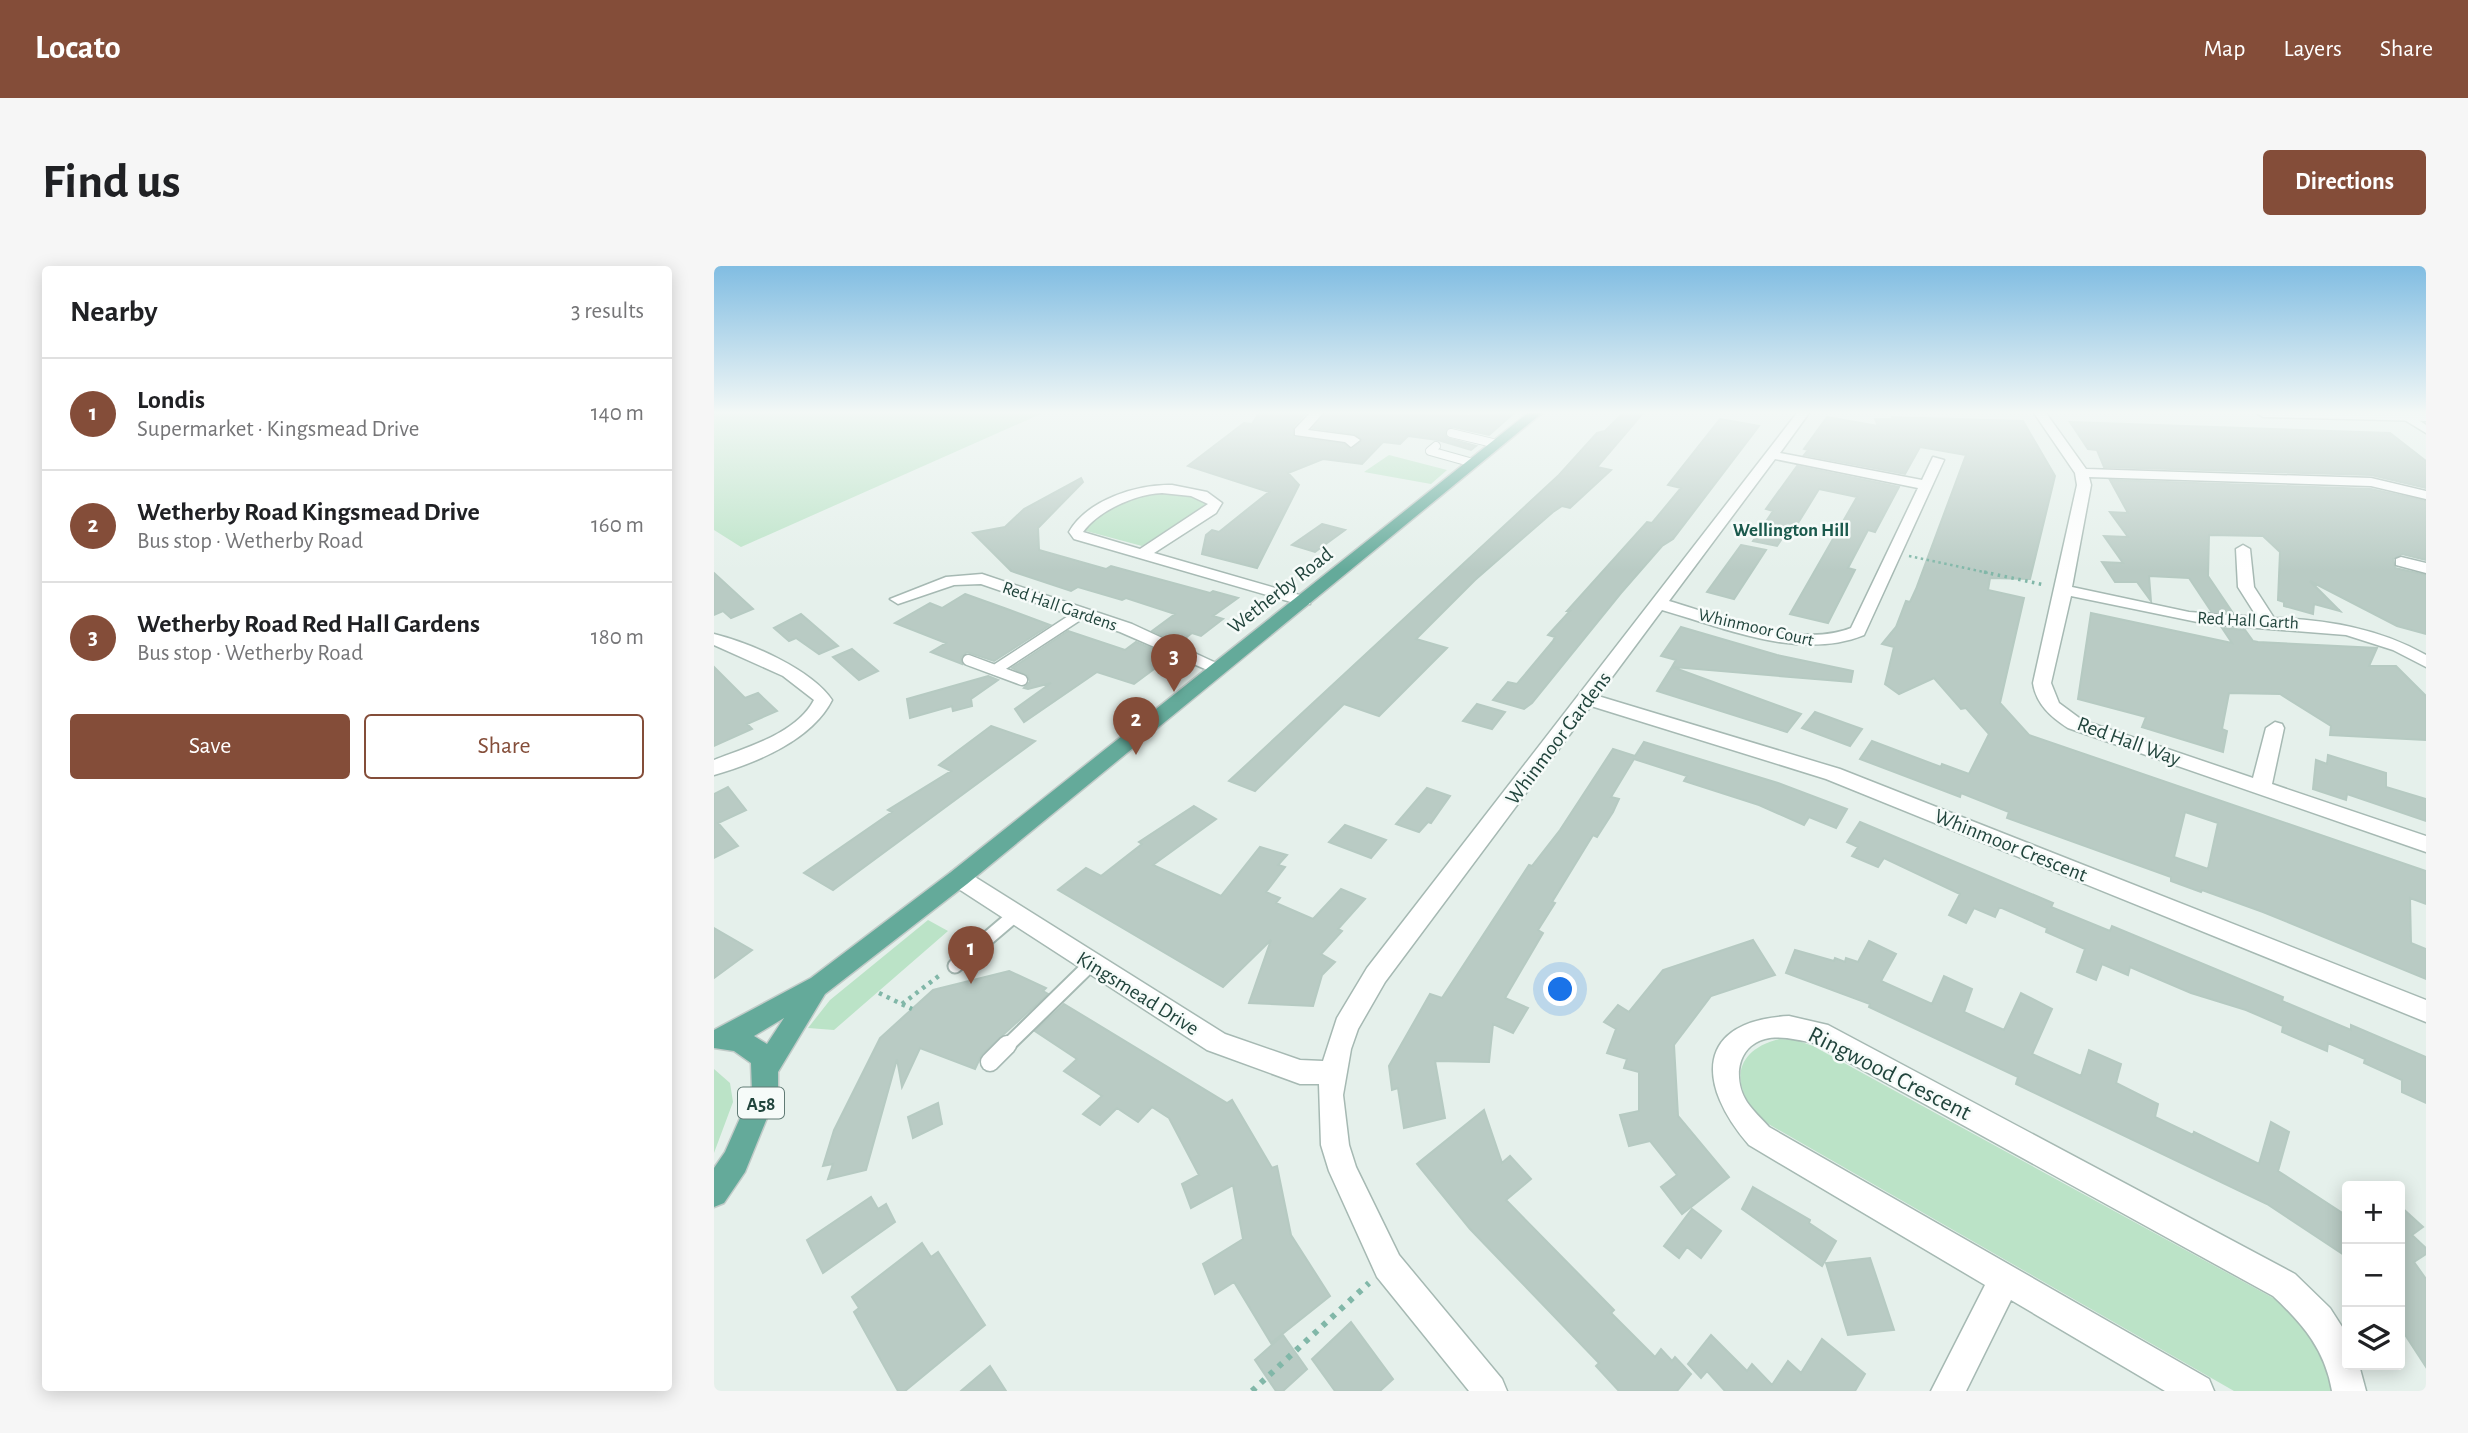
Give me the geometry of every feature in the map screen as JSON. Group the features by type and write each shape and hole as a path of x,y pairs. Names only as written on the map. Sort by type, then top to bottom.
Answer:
{"main road":[{"name":"Wetherby Road","path":"820,985 959,878 1470,466"},
{"name":"A58","path":"720,1039 820,985"},
{"name":"A58","path":"765,1069 820,985"},
{"name":"A58","path":"714,1193 735,1162 765,1091 764,1059 753,1047 720,1039"}],"street":[{"name":"Whinmoor Gardens","path":"1490,1391 1388,1266 1343,1171 1335,1144 1331,1105 1333,1073 1346,1026 1376,975 1764,466"},
{"path":"1826,466 1925,485"},
{"name":"Whinmoor Court","path":"1660,604 1801,641 1841,640 1858,631 1935,466"},
{"path":"2077,466 2082,473 2371,482 2426,495"},
{"name":"Red Hall Way","path":"2082,473 2084,485 2064,590 2042,682 2042,691 2053,708 2075,724 2426,844"},
{"path":"1142,554 1211,510 1213,500 1163,489 1147,490 1132,494 1084,520 1077,528 1079,536 1304,601"},
{"path":"2243,549 2246,587 2268,622"},
{"path":"2401,562 2426,568"},
{"name":"Red Hall Gardens","path":"898,599 952,580 974,578 1082,613 1219,668"},
{"name":"Red Hall Garth","path":"2064,590 2188,616 2325,624 2356,630 2401,647 2426,662"},
{"path":"714,639 800,680 818,693 822,700 821,709 799,729 714,768"},
{"name":"Whinmoor Crescent","path":"1588,699 1833,774 2426,1011"},
{"path":"2261,788 2275,728"},
{"name":"Kingsmead Drive","path":"959,878 1216,1042 1300,1072 1333,1073"},
{"name":"Ringwood Crescent","path":"2197,1391 1759,1136 1740,1119 1728,1099 1723,1077 1727,1057 1738,1041 1755,1030 1775,1024 1797,1026 1819,1033 2284,1285 2311,1308 2333,1336 2346,1366 2349,1391"},
{"path":"1948,1391 2005,1279"}],"lane":[{"path":"995,670 1082,613"},
{"path":"968,660 1022,680"},
{"path":"956,965 1015,915"},
{"path":"990,1062 1091,964"}],"path":[{"path":"1895,553 2064,590"},
{"path":"902,1004 924,984"},
{"path":"879,993 912,1009"},
{"path":"1252,1391 1388,1266"}],"green space":[{"path":"714,466 925,466 741,547 714,530"},
{"path":"1374,466 1430,466 1447,470 1431,484 1364,472"},
{"path":"1158,492 1199,498 1206,505 1142,546 1086,531 1089,524 1105,511"},
{"path":"928,920 948,931 834,1030 808,1028 830,1000"},
{"path":"1779,1039 1796,1040 1813,1046 2275,1299 2295,1313 2327,1353 2334,1391 2234,1391 1770,1125 1748,1102 1740,1077 1750,1054"},
{"path":"714,1069 730,1083 733,1102 714,1153"}],"building":[{"path":"1188,466 1307,466 1288,473 1299,485 1257,568 1202,554 1206,535 1212,530 1219,532 1269,492"},
{"path":"1568,466 1598,466 1611,470 1570,508 1562,506 1553,512 1475,580 1416,639 1447,648 1379,716 1344,704 1255,791 1229,781"},
{"path":"1683,466 1729,466 1673,539 1662,546 1621,593 1532,703 1524,709 1493,700 1508,682 1517,684 1553,641 1555,637 1548,635 1570,611 1567,611 1647,522 1652,523 1681,488 1668,485"},
{"path":"1797,466 1899,487 1875,532 1868,530 1848,568 1855,570 1828,623 1790,614 1857,497 1819,489 1795,528 1790,527 1777,546 1753,541 1773,511 1766,509"},
{"path":"1860,466 1910,466 1905,474"},
{"path":"1962,466 2049,466 2055,476 2030,579 1990,578 1988,590 2024,598 2000,703 2029,735 2426,871 2426,904 2410,898 2411,943 2426,949 2426,979 2263,912 2171,881 2171,877 2007,818 2009,812 1961,793 1960,797 1860,759 1872,741 1941,767 1942,764 1969,774 1989,734 1966,708 1961,709 1934,678 1899,694 1885,684 1894,647 1882,644 1896,627 1906,601 1910,602","holes":["2185,812 2218,823 2208,869 2174,857"]},
{"path":"2426,466 2426,488 2371,475 2104,467"},
{"path":"1081,478 1083,482 1038,528 1039,550 1106,569 1111,566 1238,598 1213,616 1223,619 1201,636 1192,633 1179,643 1152,631 1175,614 1126,598 1122,600 1078,587 1071,591 1011,571 973,533 1005,527 1024,509"},
{"path":"2110,480 2371,489 2426,501 2426,560 2402,554 2393,559 2395,568 2426,575 2426,634 2397,626 2310,581 2340,611 2314,604 2313,614 2284,606 2284,602 2278,600 2280,552 2263,536 2209,535 2208,576 2233,613 2211,611 2189,578 2149,576 2151,601 2137,582 2115,582 2102,562 2123,563 2104,536 2128,537 2110,512 2128,513"},
{"path":"1322,524 1345,530 1315,552 1292,545"},
{"path":"1741,545 1766,550 1734,599 1707,592"},
{"path":"714,573 753,609 731,618 723,611 714,615"},
{"path":"965,594 1050,625 994,661 967,652 961,657 962,664 931,652 946,643 895,623 930,603 942,608"},
{"path":"2091,613 2232,643 2222,628 2245,630 2253,641 2258,642 2377,648 2369,666 2396,666 2426,696 2426,740 2330,735 2331,726 2280,694 2229,693 2222,729 2227,731 2223,752 2142,727 2146,717 2078,699"},
{"path":"801,614 838,646 819,654 796,638 789,641 774,628"},
{"path":"1681,627 1777,655 1853,671 1851,682 1672,667 1676,660 1661,656"},
{"path":"1068,631 1125,650 1136,642 1165,654 1152,664 1158,666 1134,684 1097,672 1024,722 1015,709 1051,683 1024,688 1030,682 1028,676 1012,668"},
{"path":"852,649 878,671 859,680 833,657"},
{"path":"714,667 745,698 758,693 777,711 747,724 752,729 714,746"},
{"path":"1672,667 1801,714 1787,732 1657,691"},
{"path":"988,676 998,680 971,699 972,706 953,711 952,706 910,718 907,699"},
{"path":"1477,704 1505,712 1492,729 1463,721"},
{"path":"1815,712 1862,729 1850,746 1802,728"},
{"path":"991,726 1035,741 833,890 804,873 892,812 888,810 951,771 939,765"},
{"path":"1644,742 1778,783 1847,809 1836,828 1809,817 1804,825 1759,805 1684,781 1687,776 1634,759 1611,797 1619,799 1613,812 1597,837 1593,835 1552,902 1555,903 1538,930 1543,933 1505,998 1528,1008 1513,1033 1493,1024 1489,1062 1435,1061 1445,1118 1404,1128 1398,1088 1392,1090 1389,1066 1430,994 1442,998 1529,865 1532,866 1560,830 1613,749 1635,756"},
{"path":"2328,755 2386,773 2386,787 2426,799 2426,821 2347,794 2346,800 2313,789 2316,760 2327,764"},
{"path":"728,787 746,810 718,823 738,846 714,858 714,794"},
{"path":"1427,788 1450,796 1431,823 1428,822 1419,832 1396,824"},
{"path":"1194,806 1216,819 1153,865 1221,896 1260,847 1287,855 1278,865 1285,867 1266,892 1280,898 1276,903 1313,919 1341,889 1365,899 1338,929 1342,931 1321,954 1335,962 1322,975 1313,1006 1249,1003 1271,940 1223,987 1058,890 1086,868 1101,876 1142,844 1139,842"},
{"path":"1860,822 2053,903 2051,907 2110,931 2112,926 2283,997 2282,1001 2351,1030 2351,1025 2426,1057 2426,1103 2402,1092 2402,1080 2364,1063 2365,1059 2328,1043 2327,1051 2282,1032 2283,1026 2246,1010 2191,993 2130,967 2128,975 2102,964 2096,980 2077,972 2085,949 2002,908 1999,908 1995,917 1974,908 1966,923 1949,915 1960,894 1884,858 1878,867 1852,856 1858,847 1847,842"},
{"path":"1345,825 1386,840 1371,858 1329,842"},
{"path":"714,928 752,950 714,978"},
{"path":"1753,940 1775,975 1711,996 1674,1045 1678,1116 1729,1177 1682,1214 1661,1187 1677,1175 1650,1141 1629,1146 1620,1115 1639,1111 1639,1072 1624,1068 1627,1059 1607,1053 1616,1029 1604,1022 1618,1005 1629,1012 1663,970"},
{"path":"1869,941 1896,954 1881,981 1932,1004 1944,976 1972,989 1964,1012 2004,1030 2021,993 2052,1009 2032,1054 2081,1076 2089,1050 2121,1064 2116,1083 2158,1104 2155,1117 2193,1135 2194,1132 2259,1164 2271,1122 2289,1132 2278,1171 2342,1213 2342,1254 2267,1204 2016,1084 2018,1077 1869,1007 1870,1004 1786,973 1795,950 1834,961 1835,958 1845,962 1846,958 1858,962"},
{"path":"1009,971 1046,988 1043,991 1048,994 982,1054 975,1069 920,1048 902,1087 897,1059 866,1170 828,1179 833,1164 823,1166 834,1130 880,1038 933,990"},
{"path":"1064,1004 1227,1103 1232,1100 1272,1168 1277,1166 1291,1235 1330,1296 1271,1343 1234,1282 1215,1294 1203,1264 1243,1239 1233,1185 1191,1208 1182,1184 1199,1175 1169,1118 1152,1107 1138,1122 1117,1108 1100,1125 1083,1114 1102,1096 1064,1071 1077,1059 1035,1031"},
{"path":"938,1103 942,1124 913,1138 908,1117"},
{"path":"1484,1110 1502,1163 1510,1156 1531,1179 1506,1200 1614,1310 1611,1313 1655,1357 1661,1349 1672,1361 1675,1357 1691,1374 1677,1391 1619,1391 1596,1366 1599,1363 1470,1229 1417,1164"},
{"path":"1753,1187 1810,1220 1809,1223 1836,1241 1822,1266 1742,1209"},
{"path":"871,1197 878,1209 886,1204 895,1222 823,1273 807,1240"},
{"path":"1692,1209 1721,1231 1701,1258 1687,1247 1679,1258 1664,1246"},
{"path":"2405,1211 2423,1227 2412,1235 2426,1248 2426,1254 2414,1262 2426,1279 2426,1367 2405,1335"},
{"path":"922,1243 931,1257 938,1252 985,1325 905,1391 898,1391 854,1312 859,1308 852,1297"},
{"path":"1870,1258 1894,1330 1848,1335 1826,1263"},
{"path":"1351,1322 1393,1379 1380,1391 1335,1391 1312,1359"},
{"path":"1283,1335 1307,1369 1283,1391 1276,1391 1255,1360"},
{"path":"1711,1335 1747,1371 1752,1364 1772,1385 1788,1361 1801,1373 1822,1339 1865,1374 1855,1391 1725,1391 1707,1371 1701,1378 1688,1364"},
{"path":"990,1366 1006,1391 961,1391"}],"place":[{"name":"Wetherby Road Red Hall Gardens","path":"1174,692"},
{"name":"Wetherby Road Kingsmead Drive","path":"1136,755"},
{"name":"Londis","path":"971,984"}],"district":[{"name":"Wellington Hill","path":"1791,529"}]}
